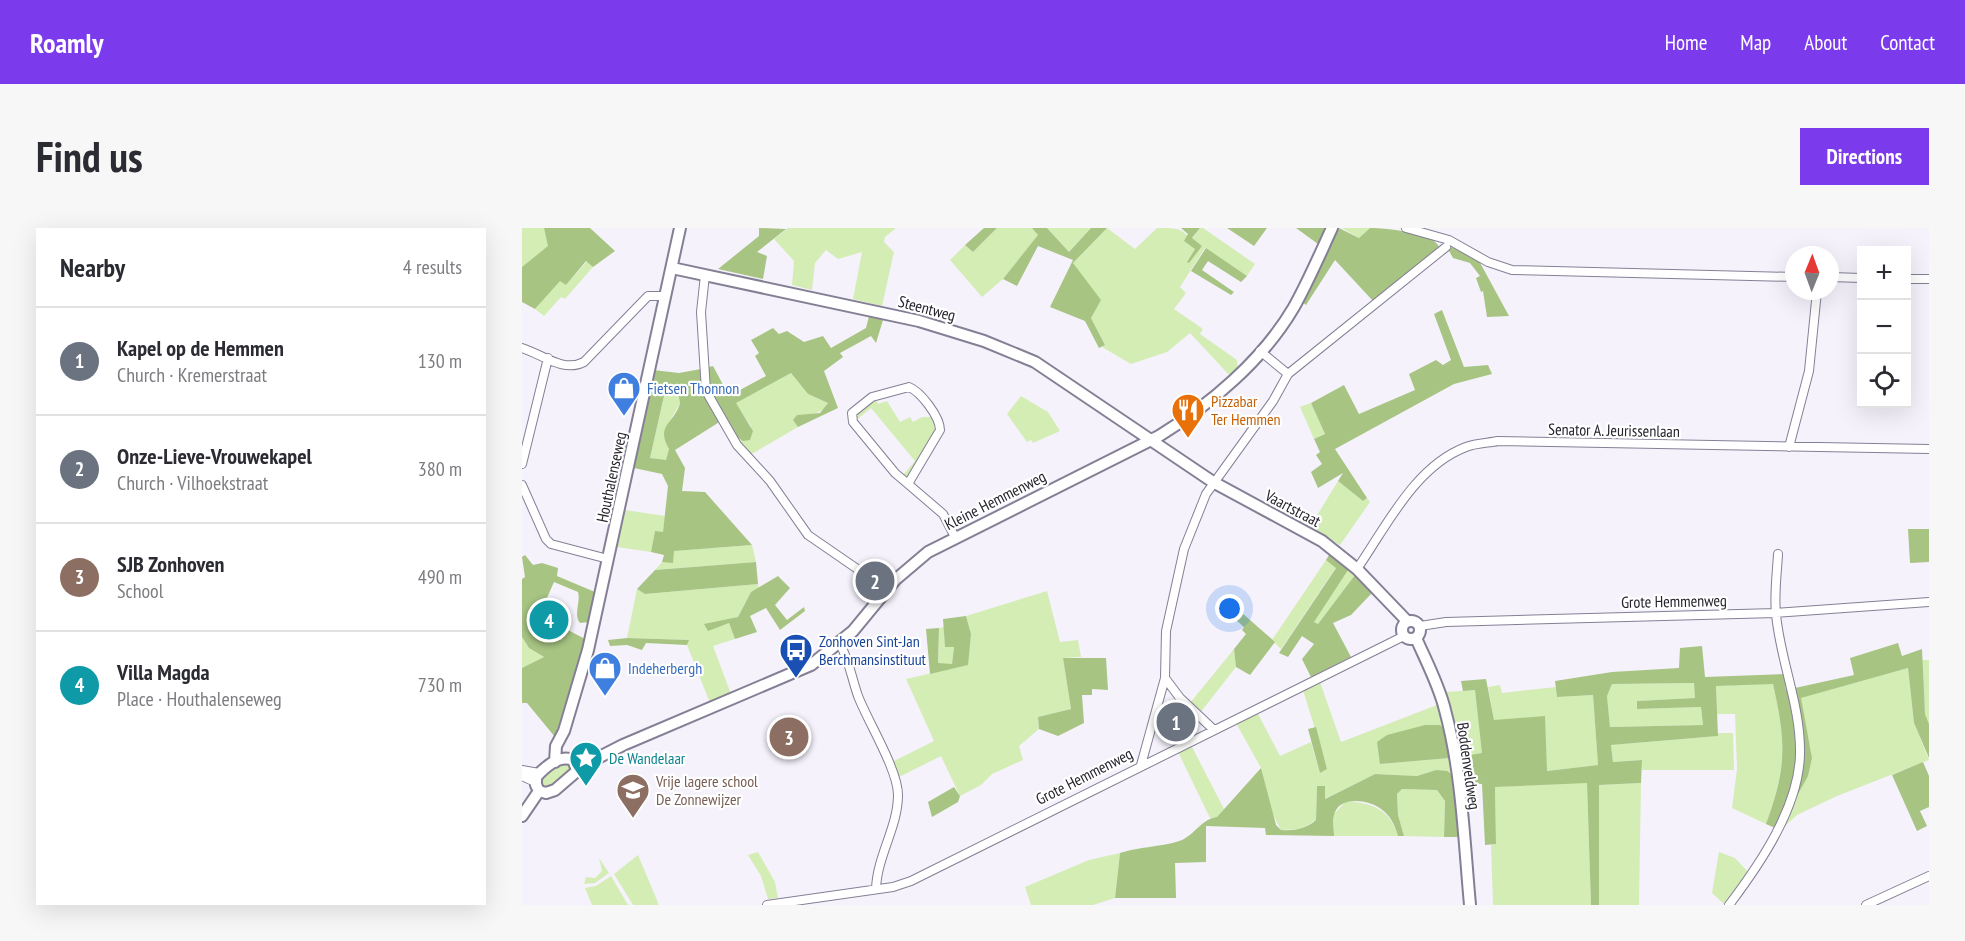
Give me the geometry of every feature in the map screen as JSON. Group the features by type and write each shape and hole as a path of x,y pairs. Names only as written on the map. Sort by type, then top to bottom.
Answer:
{"street":[{"name":"Houthalenseweg","path":"555,762 556,746 564,731 588,650 680,228"},
{"name":"Kleine Hemmenweg","path":"572,762 623,745 800,670 840,644 895,580 928,552 1152,439 1188,417 1212,399 1260,351 1293,308 1332,228"},
{"path":"1406,228 1449,240 1488,262 1512,270 1785,277"},
{"path":"1141,765 1165,678 1166,631 1178,567 1206,494 1213,482 1274,401 1288,374 1446,247"},
{"name":"Steentweg","path":"672,268 889,314 984,341 1035,362 1152,439"},
{"path":"705,275 701,312 706,391 737,445 770,481 808,535 869,577 895,580"},
{"path":"1839,277 1857,278"},
{"path":"1911,279 1929,279"},
{"path":"522,348 563,366 577,366 584,362 648,296 665,296"},
{"path":"1789,447 1809,371 1816,300"},
{"path":"1260,351 1288,374"},
{"path":"522,464 524,448 548,358"},
{"path":"908,484 940,430 939,421 915,390 909,387 872,397 852,413 853,422 895,473 943,514 955,537"},
{"name":"Vaartstraat","path":"1152,439 1213,482 1323,541 1357,569 1407,621"},
{"name":"Senator A. Jeurissenlaan","path":"1357,569 1418,482 1441,461 1466,447 1498,441 1929,449"},
{"path":"522,485 546,539 551,544 608,559"},
{"path":"522,510 531,505"},
{"path":"1729,905 1760,863 1774,838 1798,771 1798,730 1776,613 1778,554"},
{"path":"869,577 879,600"},
{"name":"Grote Hemmenweg","path":"1407,621 1416,621 1420,626 1446,622 1776,613 1929,602"},
{"path":"1407,621 1402,628 1404,636 1408,639 1416,638 1420,634 1420,626"},
{"name":"Grote Hemmenweg","path":"767,905 893,887 911,881 1404,636"},
{"name":"Boddenveldweg","path":"1416,638 1445,708 1450,732 1458,778 1470,905"},
{"path":"840,644 846,654 868,721 897,785 897,808 878,867 876,889"},
{"path":"1165,678 1180,698 1214,730"},
{"name":"Houthalenseweg","path":"564,731 564,748 572,762"},
{"path":"522,770 538,782 546,793 555,790 575,775 572,762 555,762 538,782 522,816"},
{"path":"522,776 538,782"},
{"path":"1866,905 1929,876"}],"green space":[{"path":"522,228 544,228 549,246 522,267"},
{"path":"544,228 590,228 615,251 593,267 586,261 566,285 560,281 535,309 522,302 522,267 548,246"},
{"path":"759,228 786,229 757,252 767,256 763,279 718,269 759,236"},
{"path":"788,228 896,228 885,237 884,242 894,252 882,306 853,299 862,252 838,259 826,250 815,263 812,290 792,285 794,261 774,239"},
{"path":"984,228 997,228 973,252 965,245"},
{"path":"997,228 1032,228 1039,235 1003,279 982,297 950,260 965,245 973,252"},
{"path":"1032,228 1047,228 1069,252 1091,228 1107,228 1073,263 1101,300 1091,318 1105,345 1099,348 1085,321 1050,307 1073,260 1038,246 1017,286 1003,279 1038,235"},
{"path":"1047,228 1091,228 1069,252"},
{"path":"1107,228 1135,249 1157,228 1177,229 1185,233 1195,249 1187,262 1202,246 1192,239 1200,228 1203,228 1255,264 1247,276 1205,248 1180,287 1186,293 1174,309 1203,329 1200,334 1237,360 1238,369 1231,377 1190,333 1167,352 1131,364 1102,347 1105,345 1091,318 1073,263"},
{"path":"1181,228 1200,228 1192,238 1202,246 1189,263 1187,262 1195,249 1184,241 1188,234"},
{"path":"1227,228 1267,228 1254,246"},
{"path":"1296,228 1327,228 1318,244"},
{"path":"1339,228 1359,238 1370,228 1409,232 1429,238 1439,247 1437,252 1373,301 1335,260 1306,305 1302,302"},
{"path":"1342,228 1370,228 1359,238"},
{"path":"1452,247 1478,259 1509,316 1487,317 1483,291 1481,292 1476,278 1480,276 1470,263 1453,258 1448,249"},
{"path":"1206,248 1247,276 1241,282 1208,261 1202,270 1234,292 1231,295 1191,271"},
{"path":"587,261 593,267 565,299 561,297 544,316 535,309 560,280 566,285"},
{"path":"1442,310 1464,367 1488,365 1492,374 1454,384 1335,449 1367,498 1363,501 1338,481 1343,473 1318,488 1311,472 1322,464 1316,455 1320,452 1314,439 1325,434 1311,403 1344,385 1359,414 1415,390 1409,374 1436,360 1443,365 1451,360 1434,314"},
{"path":"869,316 883,320 876,343 871,336 840,353 843,357 824,371 838,408 798,427 793,420 797,415 820,413 828,403 808,394 791,373 736,403 753,431 750,440 743,441 735,435 723,418 714,398 709,367 713,366 729,396 766,376 755,356 759,353 751,340 773,328 779,334 787,331 804,342 823,336 831,348 866,328"},
{"path":"701,369 703,392 721,421 675,450 685,468 682,491 705,492 752,545 674,551 673,563 662,562 664,555 651,552 655,531 663,532 668,486 662,474 634,468 653,370 679,373","holes":["677,386 680,403 665,429 665,441 669,449 666,460 650,458 666,387"]},
{"path":"791,373 808,394 828,403 819,412 797,415 794,420 798,427 750,455 735,435 743,440 751,426 735,403"},
{"path":"677,386 680,400 671,419 665,441 669,449 666,461 650,458 666,387"},
{"path":"1021,396 1048,412 1060,431 1033,443 1031,440 1027,442 1007,414"},
{"path":"876,399 878,404 887,401 900,422 910,417 913,422 922,417 932,417 938,428 909,477 902,476 915,461 871,408 855,421 854,414"},
{"path":"1311,403 1325,434 1314,439 1300,407"},
{"path":"1338,481 1363,501 1367,498 1370,502 1340,545 1310,527"},
{"path":"625,510 665,516 663,532 655,532 651,552 617,547"},
{"path":"1908,529 1929,529 1929,562 1910,563"},
{"path":"752,545 756,562 655,570 662,562 673,562 673,551"},
{"path":"525,555 533,565 542,563 558,568 557,576 595,592 589,622 580,623 577,616 578,592 554,582 535,625 561,640 568,630 585,639 555,737 527,703 522,703 522,668 544,657 529,648 522,637 522,579 525,577 522,557"},
{"path":"1329,555 1348,570 1314,622 1318,624 1355,575 1372,593 1351,615 1333,623 1351,657 1311,677 1302,659 1314,644 1302,636 1288,657 1279,653 1336,568 1326,560"},
{"path":"1326,560 1336,567 1281,649 1272,640"},
{"path":"756,562 758,584 645,594 637,589 655,570"},
{"path":"1348,570 1355,575 1318,624 1313,622"},
{"path":"778,576 790,588 775,605 787,620 804,607 805,611 780,630 766,608 750,616 757,632 735,639 729,623 708,631 704,624 738,617 751,592"},
{"path":"758,584 759,588 751,592 738,617 708,630 729,623 735,639 713,646 731,694 710,703 687,645 689,640 627,638 637,589 645,594"},
{"path":"1047,591 1060,642 1078,640 1081,657 1063,658 1071,709 1038,717 1039,729 1019,746 1023,760 992,774 981,785 960,796 941,756 899,777 892,762 934,741 906,679 967,665 971,634 966,616"},
{"path":"1242,613 1275,642 1250,675 1236,667 1234,649 1246,634 1242,630 1244,627 1236,620"},
{"path":"966,616 971,634 968,665 930,674 926,629 939,628 938,663 952,664 954,647 945,647 943,619"},
{"path":"944,627 945,647 954,646 952,664 938,664 939,628"},
{"path":"522,637 529,648 545,658 522,668"},
{"path":"627,638 689,640 687,645 646,643 642,650 627,645 610,646 608,640"},
{"path":"1898,643 1902,656 1922,649 1925,714 1929,724 1929,758 1914,723 1908,668 1801,698 1812,758 1808,776 1792,805 1786,802 1775,828 1766,824 1778,786 1782,754 1780,722 1773,684 1716,686 1718,736 1611,745 1613,762 1642,760 1641,783 1599,785 1599,905 1591,905 1587,783 1495,787 1496,844 1485,845 1482,784 1466,783 1463,756 1482,753 1475,690 1463,691 1461,681 1486,679 1494,720 1545,716 1547,771 1598,765 1593,695 1557,697 1555,681 1612,672 1679,668 1680,648 1702,646 1705,677 1784,674 1786,690 1854,675 1850,658","holes":["1694,683 1695,698 1637,701 1637,709 1701,707 1703,725 1610,727 1607,696 1612,684"]},
{"path":"1234,649 1236,667 1200,713 1190,703"},
{"path":"1063,658 1106,658 1108,690 1092,689 1092,695 1082,695 1084,723 1058,736 1039,729 1038,717 1071,709"},
{"path":"1921,660 1929,660 1929,724 1925,714"},
{"path":"1908,668 1914,723 1929,760 1837,796 1797,815 1783,828 1812,758 1800,698"},
{"path":"1320,682 1341,742 1437,705 1446,730 1380,764 1450,758 1453,775 1436,770 1417,776 1375,774 1324,799 1317,786 1316,820 1301,829 1281,830 1271,811 1261,768 1236,723 1257,712 1280,756 1311,742 1320,773 1327,768 1303,690"},
{"path":"1694,683 1696,698 1637,701 1637,709 1701,707 1703,725 1610,727 1607,696 1612,684"},
{"path":"1773,683 1780,721 1782,754 1778,786 1766,824 1732,808 1737,769 1735,714 1717,714 1716,686"},
{"path":"1500,685 1502,693 1556,687 1557,697 1593,695 1598,765 1547,771 1494,720 1488,687"},
{"path":"1475,690 1483,753 1463,756 1445,692"},
{"path":"1425,725 1440,725 1446,730 1450,758 1380,764 1377,742 1387,735"},
{"path":"1316,727 1327,769 1320,773 1308,729"},
{"path":"1718,733 1733,733 1734,770 1642,770 1642,760 1613,762 1611,745 1717,736"},
{"path":"1191,745 1224,809 1217,817 1210,818 1178,752"},
{"path":"562,762 571,764 571,773 548,789 541,786 540,779"},
{"path":"1923,762 1929,776 1929,807 1920,811 1927,826 1917,831 1892,775"},
{"path":"1261,768 1276,825 1281,830 1295,830 1316,820 1317,786 1325,786 1325,799 1375,774 1417,776 1436,770 1447,771 1453,775 1458,837 1444,837 1445,801 1437,790 1402,789 1397,794 1398,815 1404,836 1398,836 1392,821 1381,809 1370,803 1356,801 1338,807 1333,821 1334,836 1266,835 1265,828 1206,826 1206,862 1175,863 1176,898 1115,898 1120,853 1169,844 1187,837 1207,821 1217,817"},
{"path":"1587,782 1591,905 1493,905 1491,845 1496,844 1495,787"},
{"path":"1641,783 1639,905 1599,905 1599,785"},
{"path":"954,787 960,796 958,802 932,817 928,802"},
{"path":"1402,789 1437,790 1445,801 1444,837 1404,836 1398,815 1397,794"},
{"path":"1346,801 1379,809 1390,819 1398,836 1334,836 1334,814"},
{"path":"758,852 775,882 778,898 768,899 761,876 748,855"},
{"path":"1719,852 1735,858 1749,873 1725,905 1712,893"},
{"path":"1120,853 1115,898 1093,905 1031,905 1025,887 1089,860"},
{"path":"638,855 659,905 633,905 614,874"},
{"path":"599,858 609,873 595,883 584,884 586,877 595,878 602,871"},
{"path":"611,876 628,905 592,905 585,888 596,886"}],"place":[{"name":"Fietsen Thonnon","path":"624,417"},
{"name":"Pizzabar Ter Hemmen","path":"1188,439"},
{"name":"Onze-Lieve-Vrouwekapel","path":"875,581"},
{"name":"Villa Magda","path":"549,620"},
{"name":"Zonhoven Sint-Jan Berchmansinstituut","path":"796,679"},
{"name":"Indeherbergh","path":"605,697"},
{"name":"Kapel op de Hemmen","path":"1176,722"},
{"name":"SJB Zonhoven","path":"789,737"},
{"name":"De Wandelaar","path":"586,787"},
{"name":"Vrije lagere school De Zonnewijzer","path":"633,819"}]}
